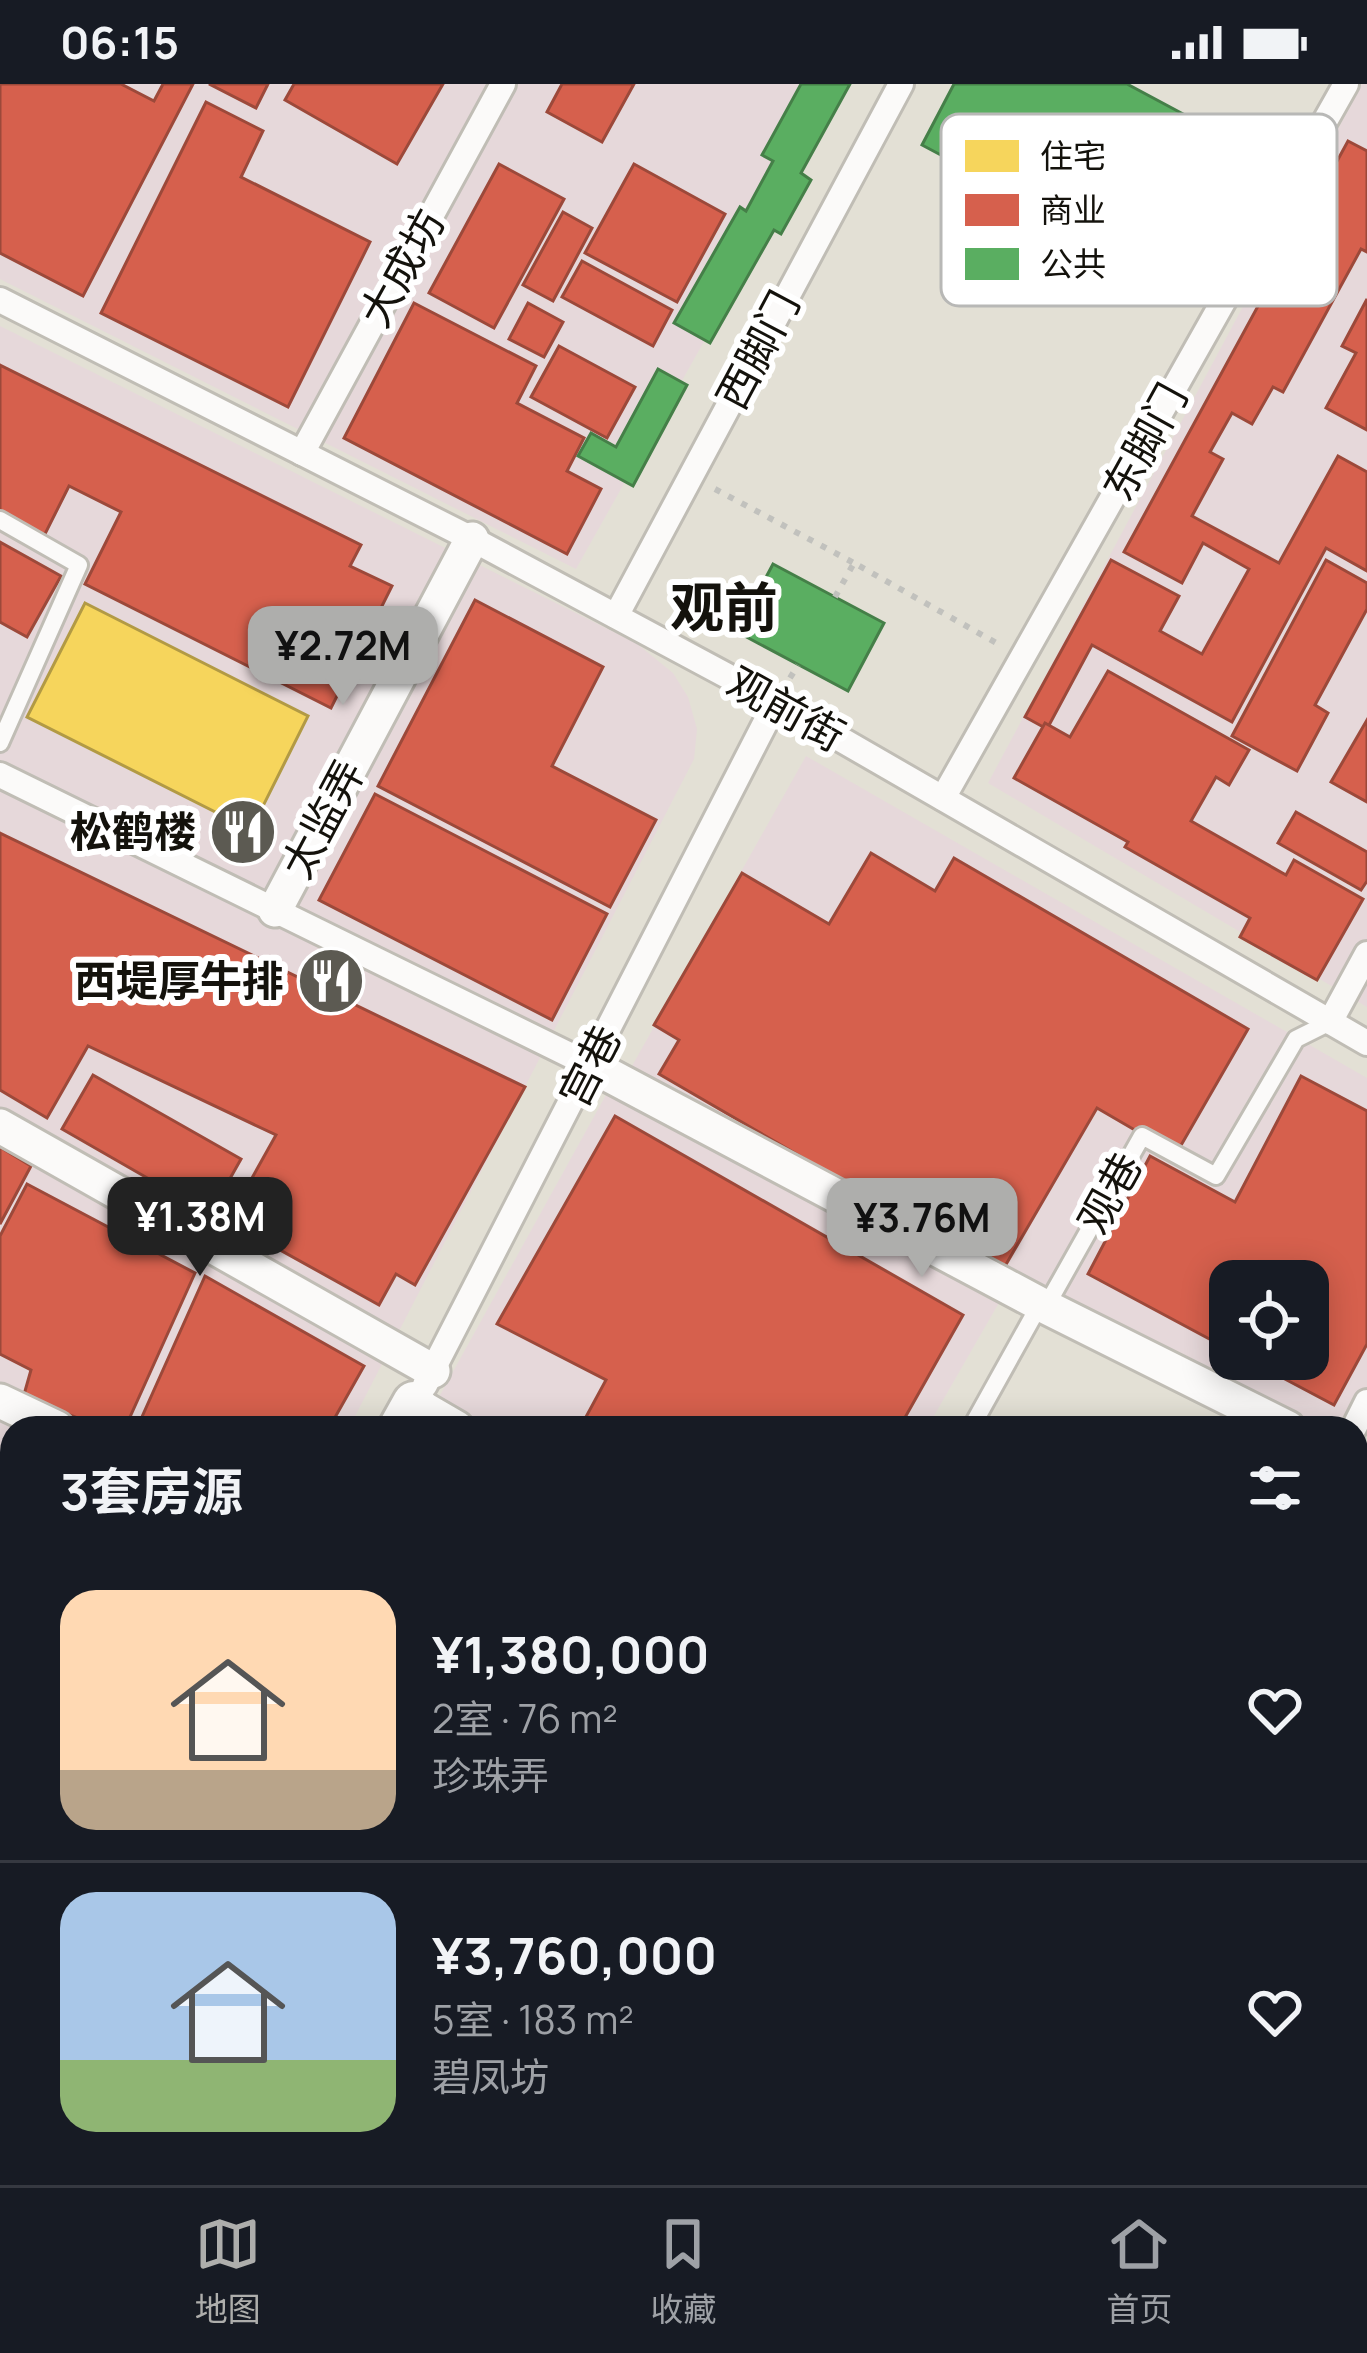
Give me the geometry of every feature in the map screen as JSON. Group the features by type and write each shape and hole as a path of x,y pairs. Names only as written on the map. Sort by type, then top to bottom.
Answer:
{"street":[{"name":"大成坊","path":"302,453 503,84"},
{"name":"西脚门","path":"616,616 901,84"},
{"name":"东脚门","path":"1329,114 1346,84"},
{"name":"观前街","path":"0,300 472,538 776,702 1367,1043"},
{"name":"东脚门","path":"943,799 1221,306"},
{"name":"太监弄","path":"275,910 472,538"},
{"name":"宫巷","path":"416,1401 776,702"},
{"name":"太监弄","path":"0,776 590,1065"},
{"path":"1330,1022 1367,954"},
{"path":"590,1065 1040,1304 1264,1416"},
{"path":"0,1126 416,1401"},
{"path":"0,1401 32,1416"}],"lane":[{"path":"0,520 80,565 0,742"},
{"name":"观巷","path":"978,1416 1142,1136 1216,1176 1296,1040 1330,1022"}],"path":[{"path":"691,476 1024,658"},
{"path":"835,597 854,563"}],"shaded area":[{"path":"0,84 849,84 576,569 0,279"},
{"path":"1362,84 1367,84 1367,1007 988,783 1243,306 1337,306 1337,131"},
{"path":"0,326 636,643 673,673 688,697 697,729 694,759 355,1416 0,1416"},
{"path":"806,756 1367,1078 1367,1402 1360,1416 1301,1416 1228,1380 1329,1380 1329,1260 1209,1260 1209,1371 1053,1294 632,1066"},
{"path":"607,1093 1000,1301 934,1416 452,1416 434,1406"}],"building: 住宅":[{"path":"85,603 308,716 251,830 27,717"}],"building: 商业":[{"path":"0,84 121,84 154,101 163,84 193,84 83,296 0,253"},
{"path":"209,84 268,84 256,108"},
{"path":"294,84 443,84 397,164 285,100"},
{"path":"562,84 634,84 602,142 547,112"},
{"path":"206,102 263,131 241,177 370,242 288,407 101,313"},
{"path":"1348,141 1367,151 1367,252 1361,249 1337,293 1337,161"},
{"path":"499,164 564,199 494,328 429,293"},
{"path":"634,164 725,214 677,302 585,253"},
{"path":"563,212 592,228 553,301 523,285"},
{"path":"582,261 672,310 653,346 562,297"},
{"path":"1367,299 1367,430 1326,408 1356,353 1342,346"},
{"path":"414,303 536,366 517,403 584,438 567,471 601,489 567,554 344,438"},
{"path":"528,303 563,322 544,357 509,339"},
{"path":"1258,306 1330,306 1283,392 1273,387 1252,424 1232,413 1210,452 1223,459 1192,516 1279,563 1338,456 1367,472 1367,571 1326,548 1232,722 1092,645 1047,729 1025,717 1111,560 1179,596 1160,631 1202,654 1249,569 1203,543 1182,583 1124,552"},
{"path":"559,346 635,387 607,438 531,397"},
{"path":"0,365 361,545 350,566 392,586 331,708 85,584 121,512 69,486 44,536 0,510"},
{"path":"0,542 61,576 27,637 0,622"},
{"path":"1326,560 1367,583 1367,609 1315,705 1328,713 1297,771 1232,736"},
{"path":"475,600 603,667 552,766 656,820 610,907 378,786"},
{"path":"1108,671 1249,750 1229,785 1216,777 1191,821 1286,875 1294,860 1363,899 1317,980 1240,937 1250,918 1014,778 1045,723 1070,737"},
{"path":"1367,720 1367,802 1331,782"},
{"path":"375,794 607,914 552,1020 319,900"},
{"path":"1296,812 1367,852 1367,881 1361,890 1278,843"},
{"path":"0,833 525,1087 415,1285 396,1274 379,1305 228,1221 276,1135 88,1046 47,1118 0,1090"},
{"path":"871,853 935,891 954,858 1248,1029 1176,1154 1097,1108 1001,1273 659,1074 679,1040 654,1025 742,873 829,924"},
{"path":"93,1075 241,1159 210,1214 62,1129"},
{"path":"1301,1076 1367,1111 1367,1344 1334,1405 1287,1380 1329,1380 1329,1260 1209,1260 1209,1339 1088,1274 1150,1156 1235,1202"},
{"path":"615,1116 963,1315 906,1416 586,1416 606,1380 497,1324"},
{"path":"0,1147 31,1166 0,1224"},
{"path":"27,1184 195,1273 130,1416 72,1416 23,1398 31,1370 0,1354 0,1236"},
{"path":"205,1276 364,1366 336,1416 142,1416"}],"building: 公共":[{"path":"801,84 850,84 801,173 811,180 781,234 774,230 710,343 674,323 740,207 746,211 773,161 762,155"},
{"path":"954,84 1127,84 1183,114 941,114 941,155 922,145"},
{"path":"658,369 687,385 633,486 578,456 591,433 616,447"},
{"path":"773,564 884,623 848,691 737,632"}],"place":[{"name":"松鹤楼","path":"243,832"},
{"name":"西堤厚牛排","path":"331,981"}],"district":[{"name":"观前","path":"724,608"}]}
